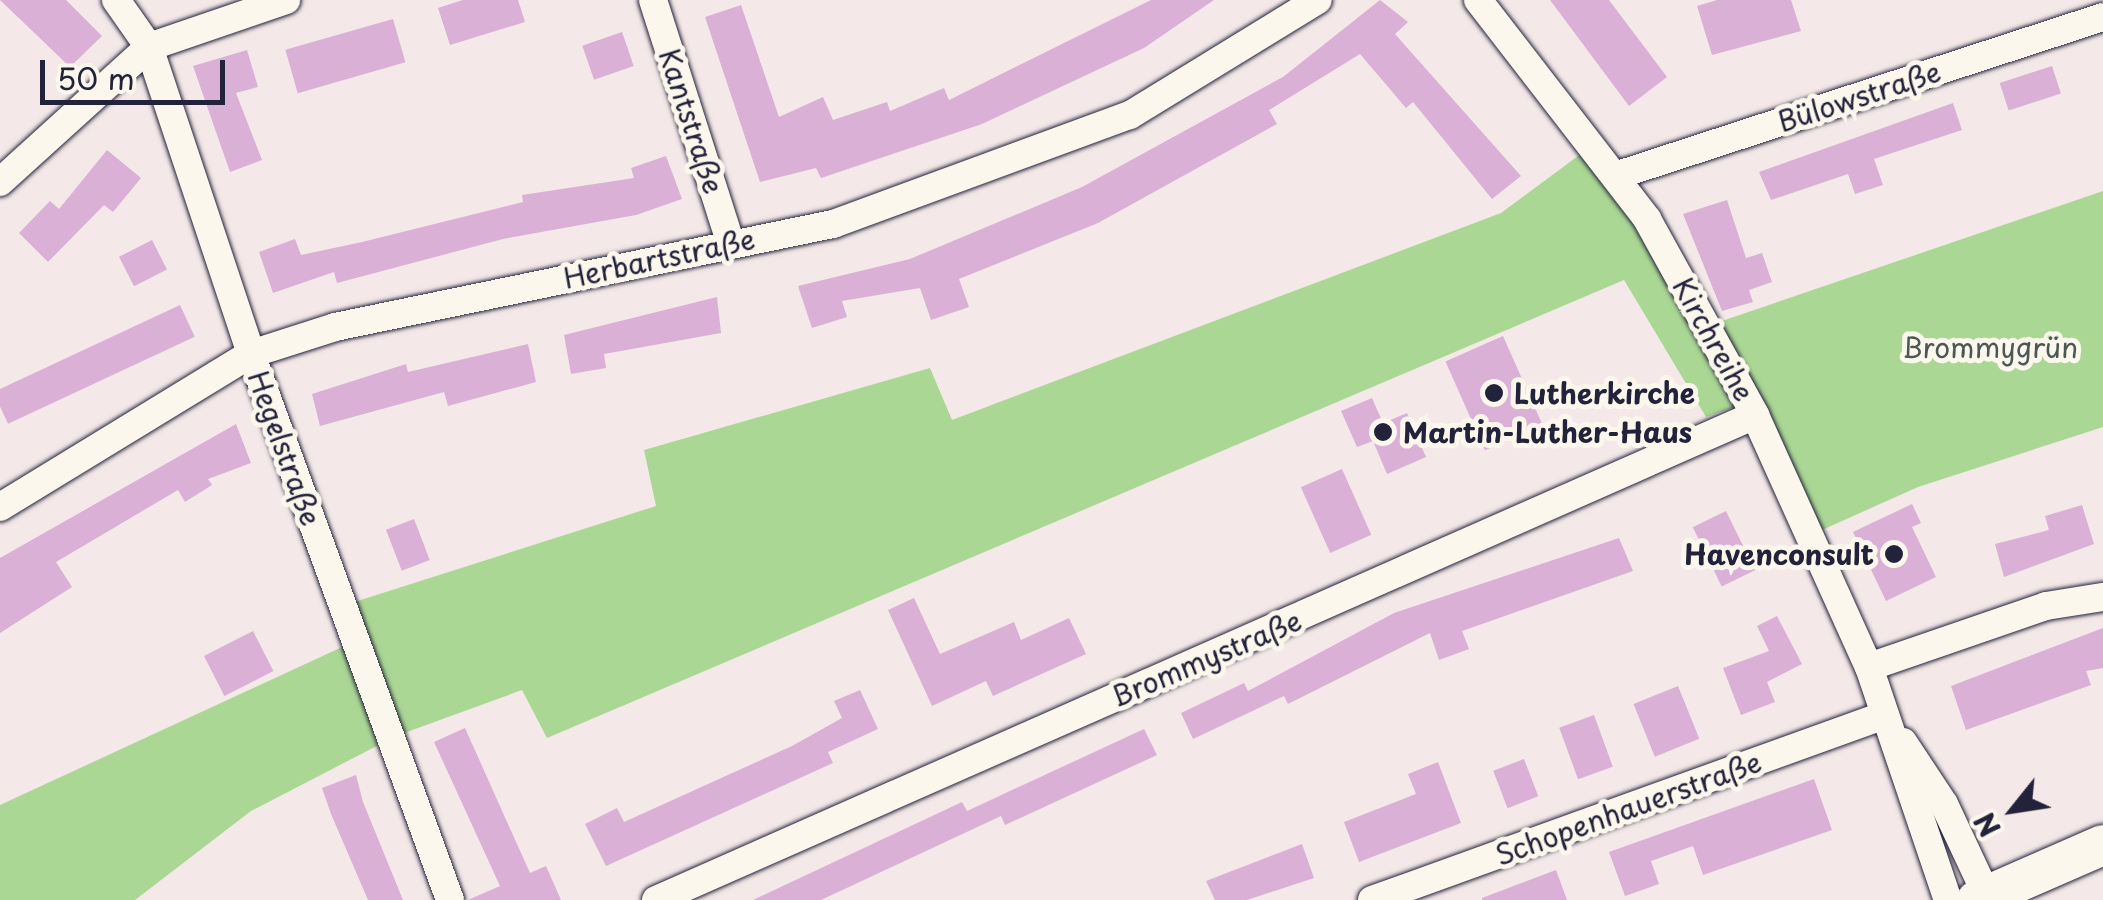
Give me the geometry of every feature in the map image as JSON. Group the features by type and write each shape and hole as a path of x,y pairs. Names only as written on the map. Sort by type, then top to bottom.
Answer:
{"main road":[{"path":"1971,899 2103,846"}],"street":[{"name":"Hegelstraße","path":"116,0 149,47 251,354 450,900"},
{"path":"0,182 149,47 286,0"},
{"name":"Kantstraße","path":"653,0 730,241"},
{"name":"Herbartstraße","path":"0,508 251,354 336,327 730,241 833,224 1114,121 1318,0"},
{"name":"Kirchreihe","path":"1478,0 1647,218 1756,415 1869,667 1886,716 1971,899"},
{"name":"Bülowstraße","path":"1615,176 2103,16"},
{"name":"Brommystraße","path":"656,900 1756,415"},
{"path":"1869,667 2046,606 2103,597"},
{"name":"Kirchreihe","path":"1886,716 1944,804 1971,899"},
{"name":"Schopenhauerstraße","path":"1372,900 1886,716"}],"green space":[{"path":"1586,150 1640,225 1742,404 1706,417 1624,280 547,738 522,690 396,736 251,811 135,900 0,900 0,805 355,641 348,604 656,506 644,450 930,368 952,420 1501,213"},
{"name":"Brommygrün","path":"2103,191 2103,427 1918,487 1822,530 1719,322"}],"building":[{"path":"0,0 66,0 102,36 70,67"},
{"path":"463,0 518,0 525,22 450,45 438,8"},
{"path":"1151,0 1214,0 1144,48 982,124 821,178 816,168 760,182 705,17 741,5 779,117 823,97 833,120 887,102 890,111 944,88 949,100"},
{"path":"1380,0 1408,22 1395,34 1521,176 1492,199 1413,102 1406,108 1360,54 1269,110 1277,124 1098,223 959,279 969,307 931,320 920,288 842,301 847,317 812,328 798,286 910,259 1082,187 1283,77"},
{"path":"1550,0 1609,0 1667,77 1629,106"},
{"path":"1717,0 1791,0 1801,31 1712,55 1697,6"},
{"path":"393,19 405,62 298,93 285,50"},
{"path":"622,32 634,66 594,80 582,46"},
{"path":"247,50 258,87 236,93 262,160 230,172 193,66"},
{"path":"2052,66 2061,94 2009,111 2000,83"},
{"path":"1953,103 1962,130 1874,159 1883,185 1855,194 1848,174 1771,200 1759,172"},
{"path":"107,150 141,178 113,212 104,205 48,262 19,233 50,201 59,209"},
{"path":"666,156 682,199 636,215 503,239 337,283 334,272 273,293 259,252 295,239 301,255 523,202 522,195 634,178 631,168"},
{"path":"1727,200 1746,258 1762,253 1772,282 1749,290 1753,302 1722,311 1683,214"},
{"path":"152,240 167,269 134,286 119,257"},
{"path":"717,297 721,333 604,354 606,368 571,374 564,335"},
{"path":"180,305 195,337 8,424 0,406 0,389"},
{"name":"Lutherkirche","path":"1503,336 1542,425 1485,450 1445,362"},
{"path":"528,344 536,382 448,406 444,392 320,426 312,394 406,364 408,372"},
{"name":"Martin-Luther-Haus","path":"1372,398 1383,423 1407,413 1426,457 1387,474 1373,441 1357,447 1341,411"},
{"path":"236,424 251,463 208,479 212,485 185,502 178,490 56,562 72,587 0,633 0,558"},
{"path":"1342,469 1371,535 1330,553 1301,487"},
{"name":"Havenconsult","path":"1912,504 1921,523 1912,527 1936,577 1886,601 1853,532"},
{"path":"2082,505 2094,544 2004,577 1995,544 2049,530 2045,516"},
{"path":"1726,511 1755,570 1722,587 1693,527"},
{"path":"414,519 430,560 402,571 386,530"},
{"path":"1619,538 1633,571 1462,631 1469,649 1439,660 1430,633 1288,704 1284,696 1193,739 1181,713 1244,683 1248,691 1394,613"},
{"path":"914,598 940,654 1014,622 1021,640 1069,618 1086,654 993,696 986,681 932,706 888,610"},
{"path":"1777,616 1802,664 1767,682 1775,702 1741,715 1723,668 1769,651 1757,626"},
{"path":"2103,628 2103,668 2086,671 2091,685 1966,730 1951,686"},
{"path":"253,631 273,671 224,696 204,656"},
{"path":"1678,686 1699,739 1655,757 1633,704"},
{"path":"860,690 878,729 828,752 833,763 606,866 585,824 617,808 624,822 792,746 842,718 834,701"},
{"path":"1594,715 1613,767 1578,779 1559,728"},
{"path":"465,728 530,873 546,866 561,900 468,900 500,886 434,742"},
{"path":"1144,729 1157,755 1005,825 1001,816 821,900 753,900 962,802 967,811"},
{"path":"1524,759 1538,796 1508,808 1493,771"},
{"path":"1438,762 1461,823 1359,862 1344,822 1416,794 1408,774"},
{"path":"356,775 403,900 368,900 331,814 322,788"},
{"path":"1814,779 1832,830 1703,875 1693,846 1651,861 1659,884 1625,896 1609,852"},
{"path":"1302,844 1314,878 1247,900 1215,900 1206,881"},
{"path":"1556,870 1567,900 1482,900 1482,898"}],"place":[{"name":"Lutherkirche","path":"1494,393"},
{"name":"Martin-Luther-Haus","path":"1383,432"},
{"name":"Havenconsult","path":"1894,554"}]}
